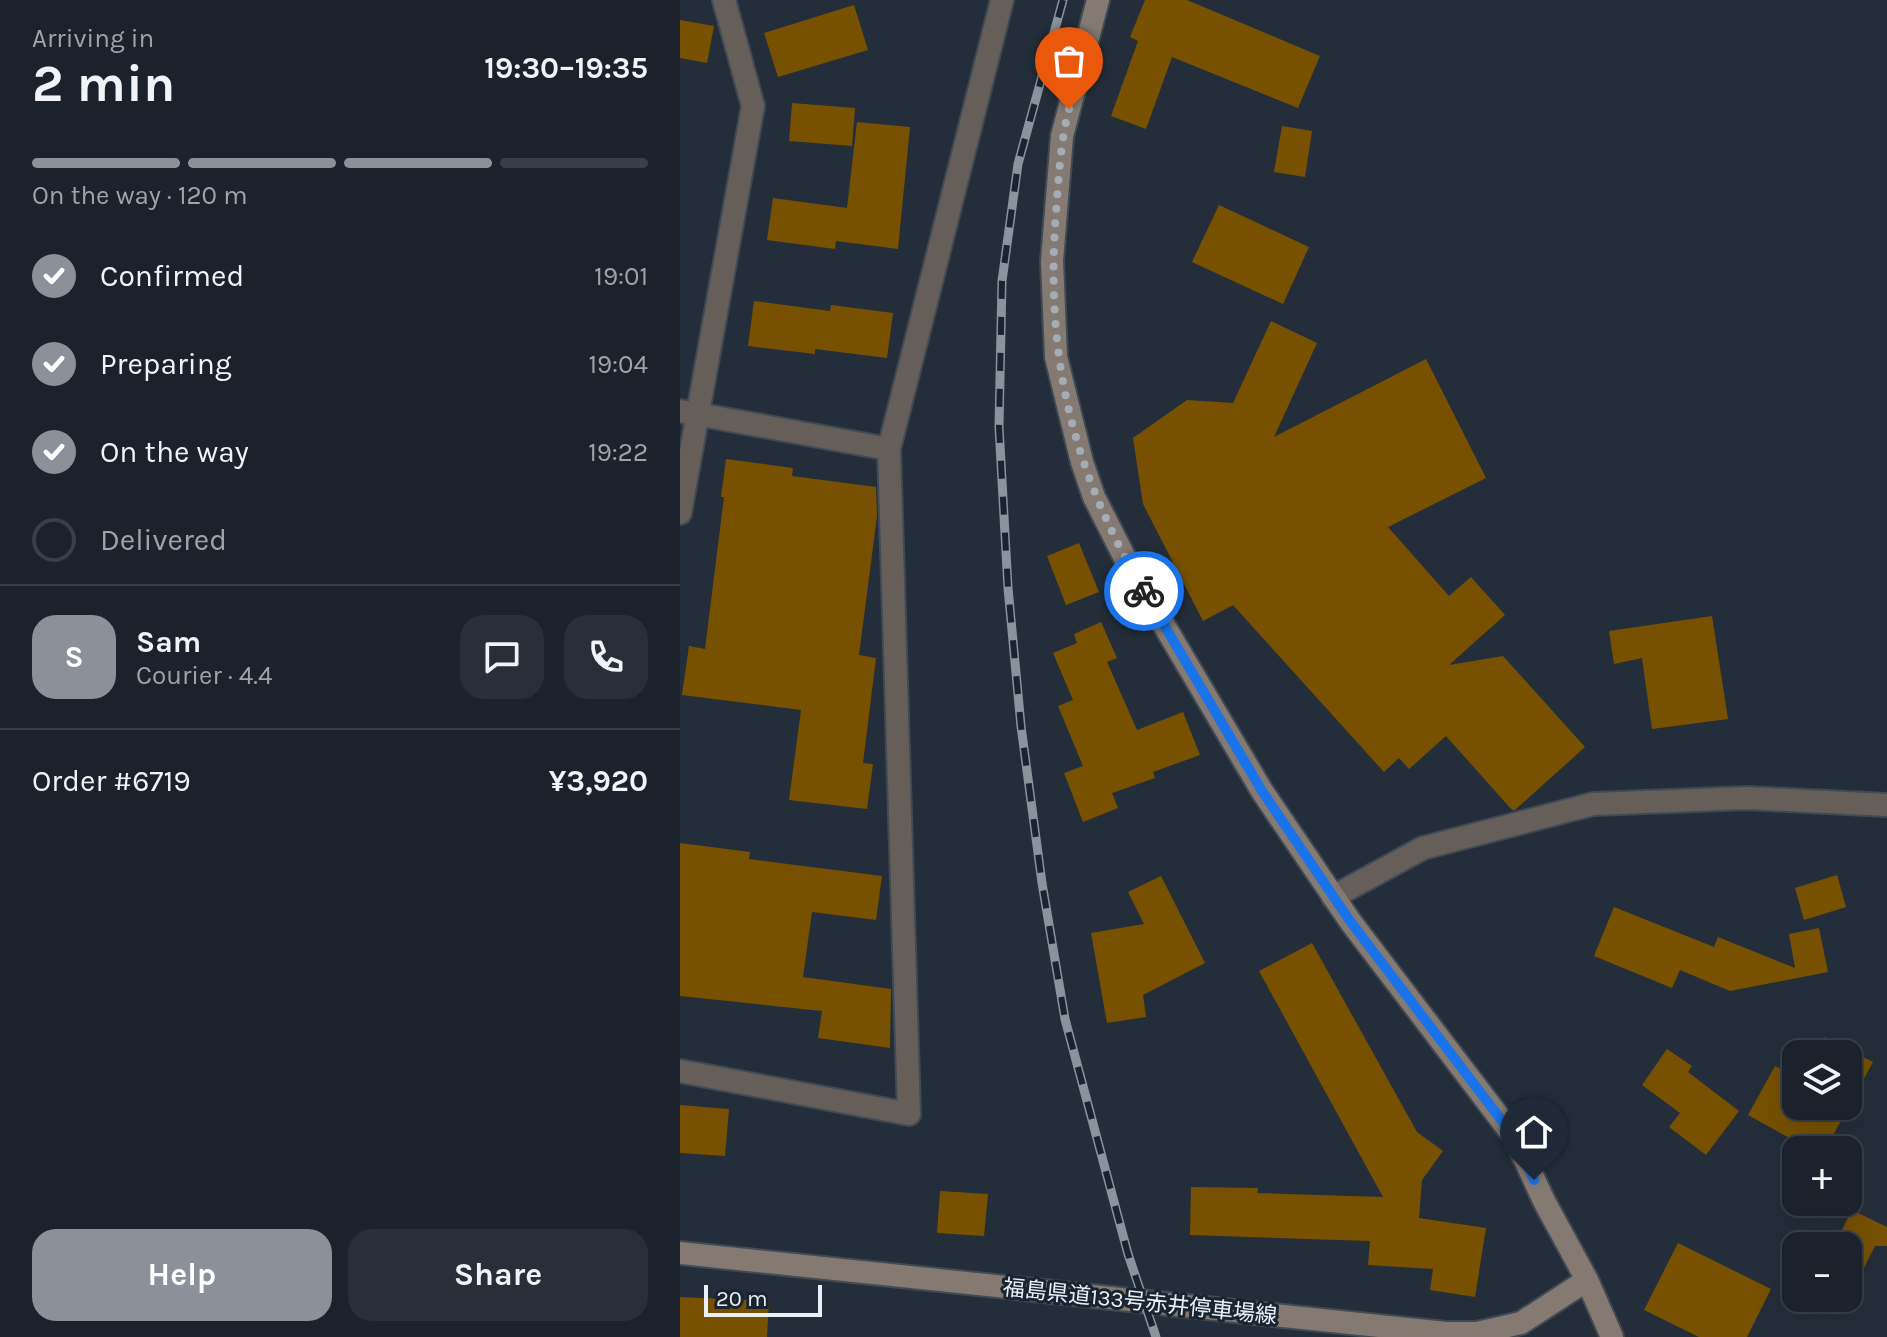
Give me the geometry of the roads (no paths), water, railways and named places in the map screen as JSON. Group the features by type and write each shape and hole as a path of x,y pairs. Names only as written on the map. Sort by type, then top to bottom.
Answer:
{"main road":[{"path":"1098,0 1062,136 1052,261 1056,357 1082,462 1094,497 1129,566 1262,791 1333,897 1515,1138 1544,1201 1587,1280 1612,1337"},
{"name":"福島県道133号赤井停車場線","path":"680,1253 1446,1333 1477,1333 1521,1323 1587,1280"}],"street":[{"path":"680,513 689,413 753,106 724,0"},
{"path":"680,1071 909,1114 889,449 1002,0"},
{"path":"689,413 889,449"},
{"path":"1333,897 1423,848 1593,804 1747,798 1887,805"}],"railway":[{"path":"1063,0 1018,164 1002,281 999,427 1008,588 1021,726 1042,883 1065,1019 1128,1254 1156,1337"}]}
